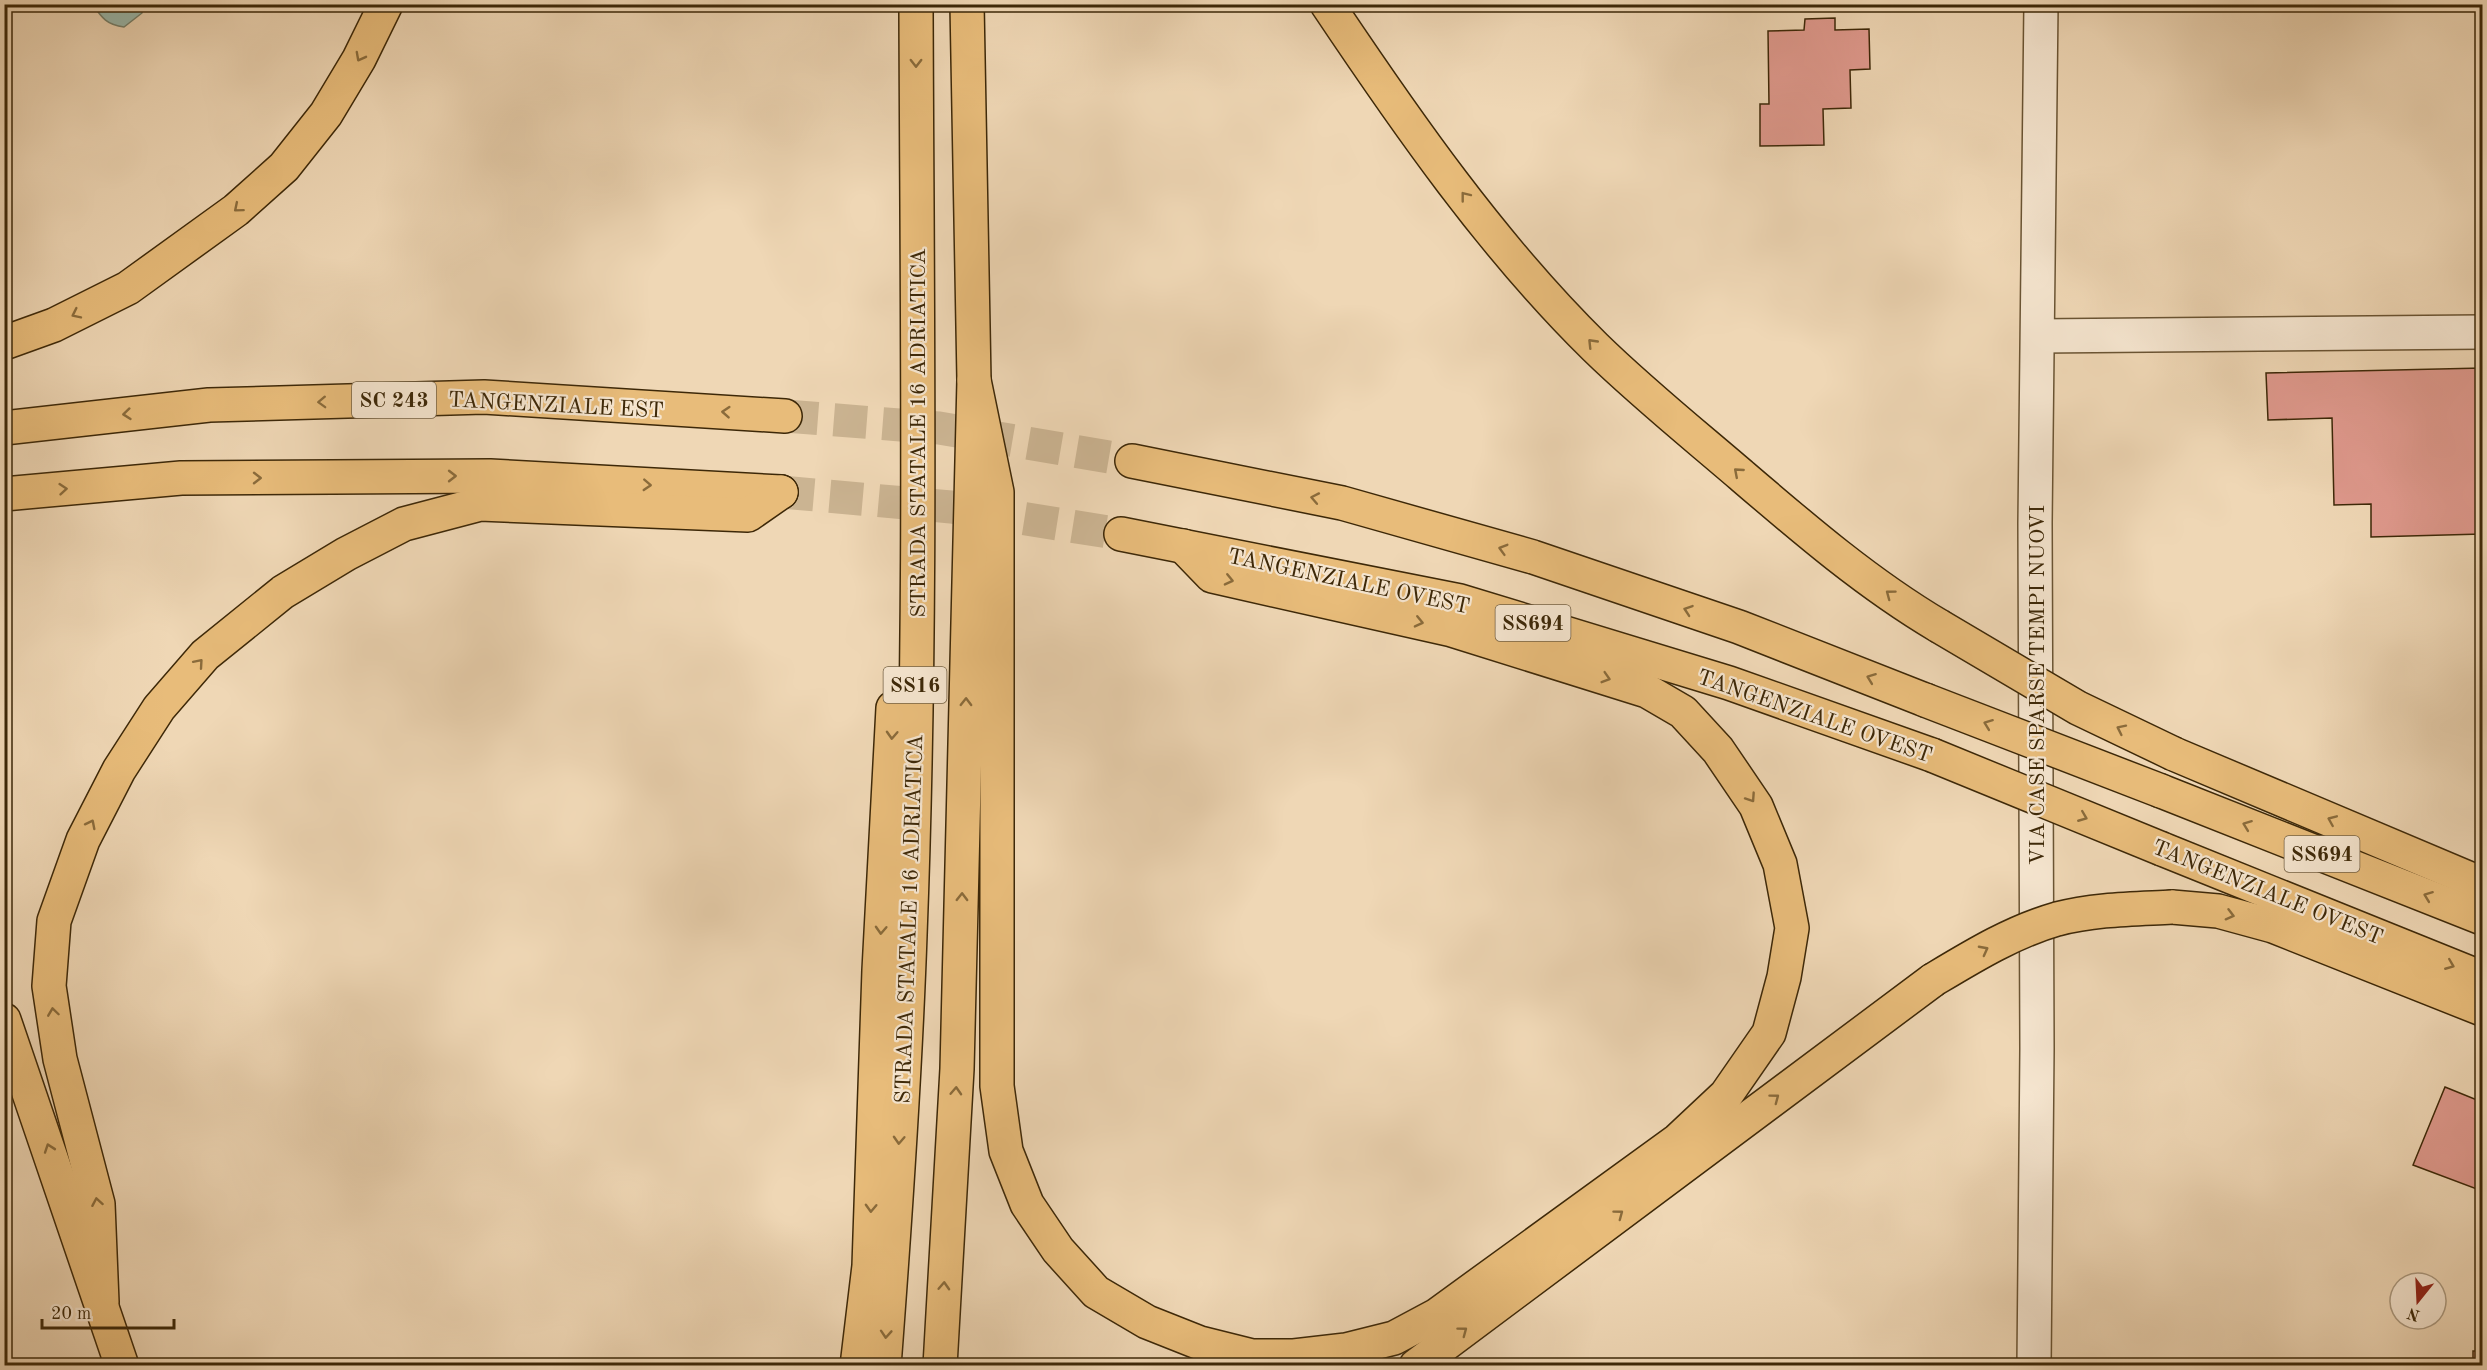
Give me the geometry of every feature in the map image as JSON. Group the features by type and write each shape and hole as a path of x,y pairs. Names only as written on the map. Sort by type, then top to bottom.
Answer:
{"main road":[{"path":"4,343 54,325 128,288 236,210 284,166 326,114 359,59 386,4"},
{"name":"STRADA STATALE 16 ADRIATICA","path":"884,1365 910,935 917,617 916,4"},
{"name":"SS16","path":"940,1365 957,1069 974,380 967,4"},
{"path":"1327,4 1430,152 1520,266 1595,347 1795,522 1911,609 2078,708 2174,754 2482,884"},
{"path":"974,380 997,492 997,1086 1006,1151 1027,1204 1058,1250 1096,1292 1147,1322 1200,1343 1252,1356 1294,1356 1346,1350 1394,1338 1437,1315 1678,1140 1726,1095 1769,1033 1784,977 1792,928 1780,864 1756,806 1718,750 1683,712 1647,691 1452,630 1212,576 1184,546"},
{"name":"TANGENZIALE EST","path":"4,428 209,405 484,397 785,416"},
{"name":"SS694","path":"1132,461 1342,503 1533,557 1739,627 2482,918"},
{"path":"4,494 181,478 478,476 781,492 748,515 480,504 404,524 346,554 284,592 206,655 159,708 119,770 82,840 54,921 49,986 60,1059 98,1204 102,1302"},
{"name":"TANGENZIALE OVEST","path":"1122,534 1460,601 1729,683 1932,755 2482,978"},
{"path":"857,1365 869,1266 879,970 894,689 917,617"},
{"path":"1416,1365 1933,980 1983,950 2058,919 2108,910 2172,907 2218,911 2273,926 2482,1009"},
{"path":"4,1020 122,1365"}],"street":[{"name":"VIA CASE SPARSE TEMPI NUOVI","path":"2034,1365 2037,1049 2035,524 2041,4"},
{"path":"2038,336 2482,332"}],"shaded area":[{"path":"93,5 142,5 142,13 124,27 113,25 99,14"}],"building":[{"path":"1616,4 1636,4 1636,8 1616,8"},
{"path":"1835,18 1835,30 1869,29 1870,69 1850,70 1851,108 1823,109 1824,145 1760,146 1760,104 1769,104 1768,31 1804,30 1805,19"},
{"path":"2482,368 2482,534 2371,537 2371,504 2334,505 2332,418 2268,420 2266,373"},
{"path":"2445,1087 2482,1102 2482,1191 2413,1165"},
{"path":"2473,1351 2482,1351 2482,1360 2473,1360"},
{"path":"2482,1360 2482,1366 2346,1366 2346,1363"}],"tunnel":[{"path":"785,416 939,428 1132,461"},
{"path":"781,492 951,507 1121,534"}]}
